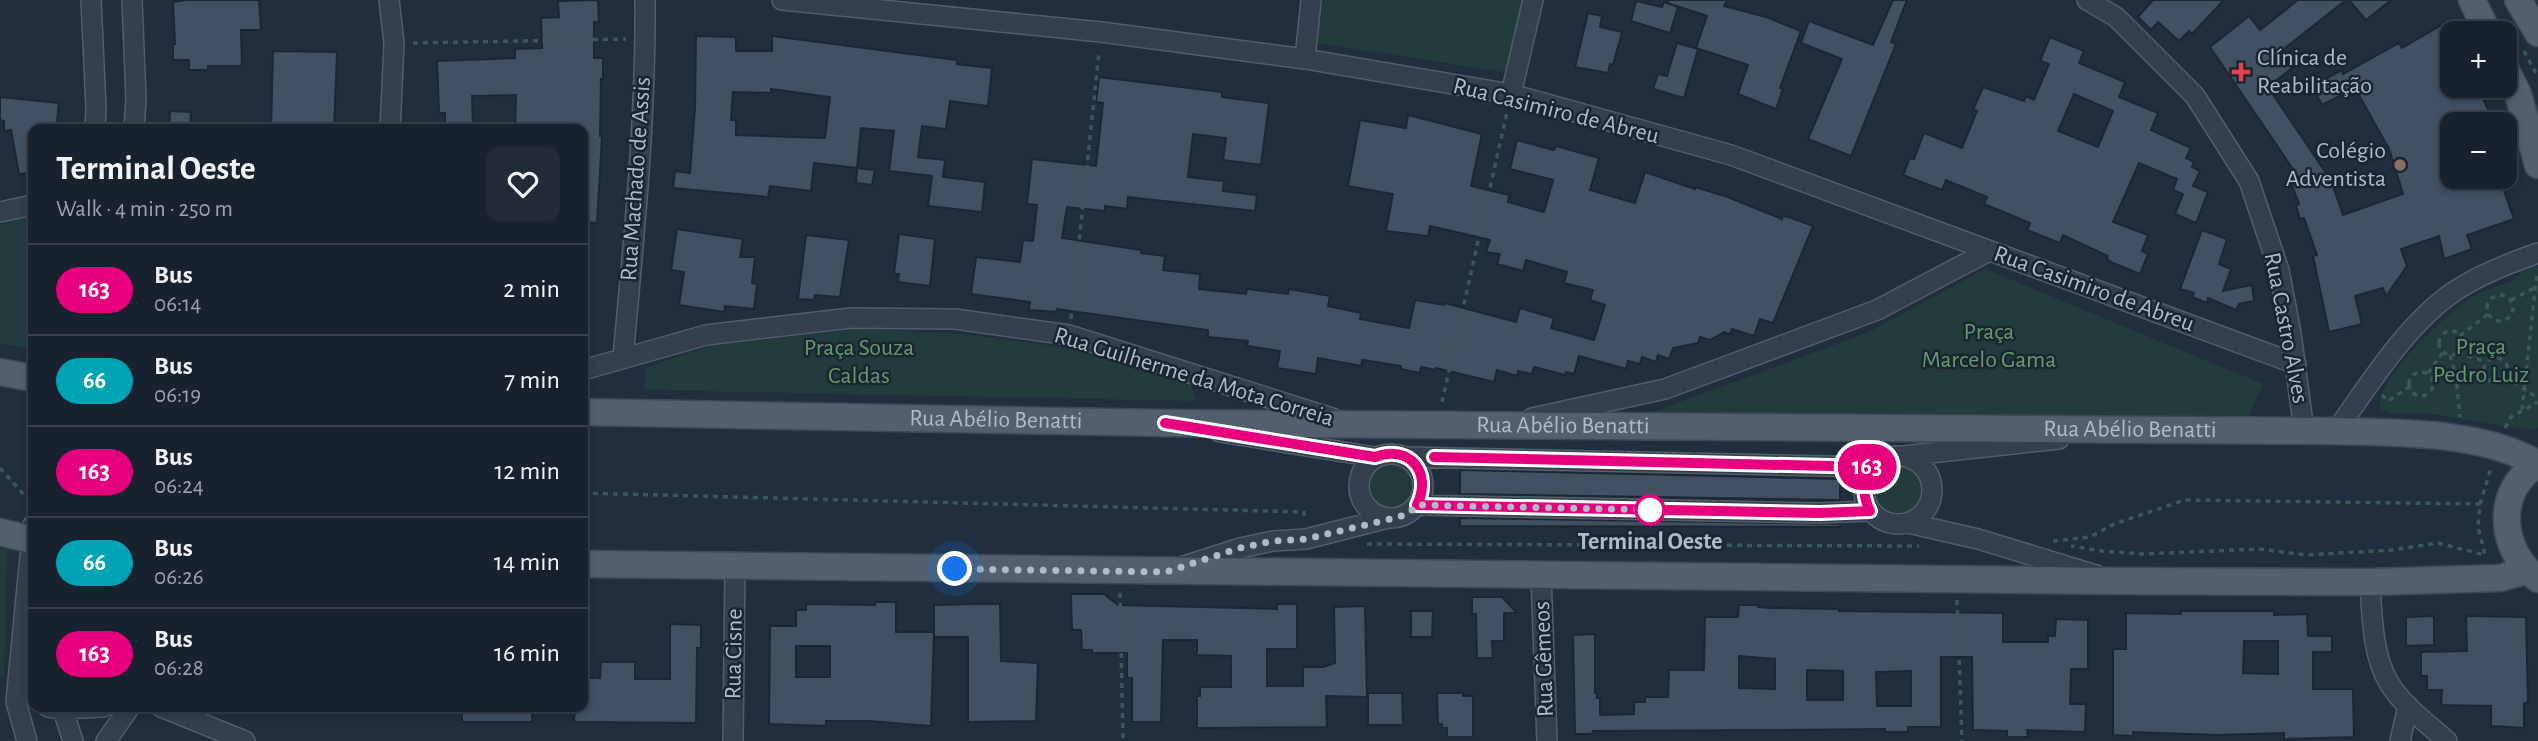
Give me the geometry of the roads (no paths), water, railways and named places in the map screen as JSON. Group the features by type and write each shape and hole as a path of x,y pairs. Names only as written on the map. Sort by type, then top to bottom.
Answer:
{"main road":[{"path":"2474,0 2483,21"},
{"path":"2518,0 2538,33"},
{"path":"2517,92 2538,165"},
{"path":"0,372 28,377"},
{"name":"Rua Abélio Benatti","path":"588,412 1165,423 2336,431 2461,440 2517,452 2538,464"},
{"path":"2535,577 2513,552 2507,530 2508,506 2516,485 2538,464"},
{"path":"0,532 28,535"},
{"path":"588,564 735,568 1956,580 2370,582 2535,577"}],"street":[{"path":"91,0 95,124"},
{"path":"132,0 134,124"},
{"path":"389,0 394,43 390,124"},
{"name":"Rua Machado de Assis","path":"623,357 638,189 645,0"},
{"name":"Rua Casimiro de Abreu","path":"782,0 1101,32 1305,59 1511,94 1731,155 2296,364"},
{"path":"1305,59 1311,0"},
{"path":"1511,94 1533,0"},
{"name":"Rua Castro Alves","path":"2087,0 2116,17 2195,96 2249,181 2278,270 2296,364 2305,431"},
{"path":"0,212 28,206"},
{"path":"1504,424 1665,388 1877,310 1989,251"},
{"path":"2336,431 2416,326 2455,291 2538,253"},
{"name":"Rua Guilherme da Mota Correia","path":"588,368 706,335 851,318 955,319 1069,335 1349,424"},
{"path":"1165,423 1375,457 1395,453 1415,463 1423,484 1422,495 1409,513 1306,539 1273,541 1240,548 1166,572"},
{"path":"2117,581 1978,539 1908,523 1889,523 1870,511 1863,489 1872,467 1892,456 2140,430"},
{"path":"1903,456 1923,466 1932,486 1928,507 1921,516 1908,523"},
{"path":"1375,457 1361,472 1359,493 1369,510 1388,518"},
{"path":"1406,457 1872,467"},
{"path":"1417,505 1806,513 1870,511"},
{"name":"Rua Cisne","path":"733,741 735,568"},
{"name":"Rua Gêmeos","path":"1541,576 1548,741"},
{"path":"27,741 17,701 28,579"},
{"path":"2370,582 2373,635 2389,682 2408,706 2447,741"},
{"path":"2400,741 2408,706"},
{"path":"60,712 73,741"},
{"path":"106,741 126,712"},
{"path":"173,712 244,741"}],"place":[{"name":"Clínica de Reabilitação","path":"2241,72"},
{"name":"Colégio Adventista","path":"2400,165"},
{"name":"Terminal Oeste","path":"1650,510"}],"park label":[{"name":"Praça Marcelo Gama","path":"1989,346"},
{"name":"Praça Pedro Luiz","path":"2481,361"},
{"name":"Praça Souza Caldas","path":"859,362"}]}
